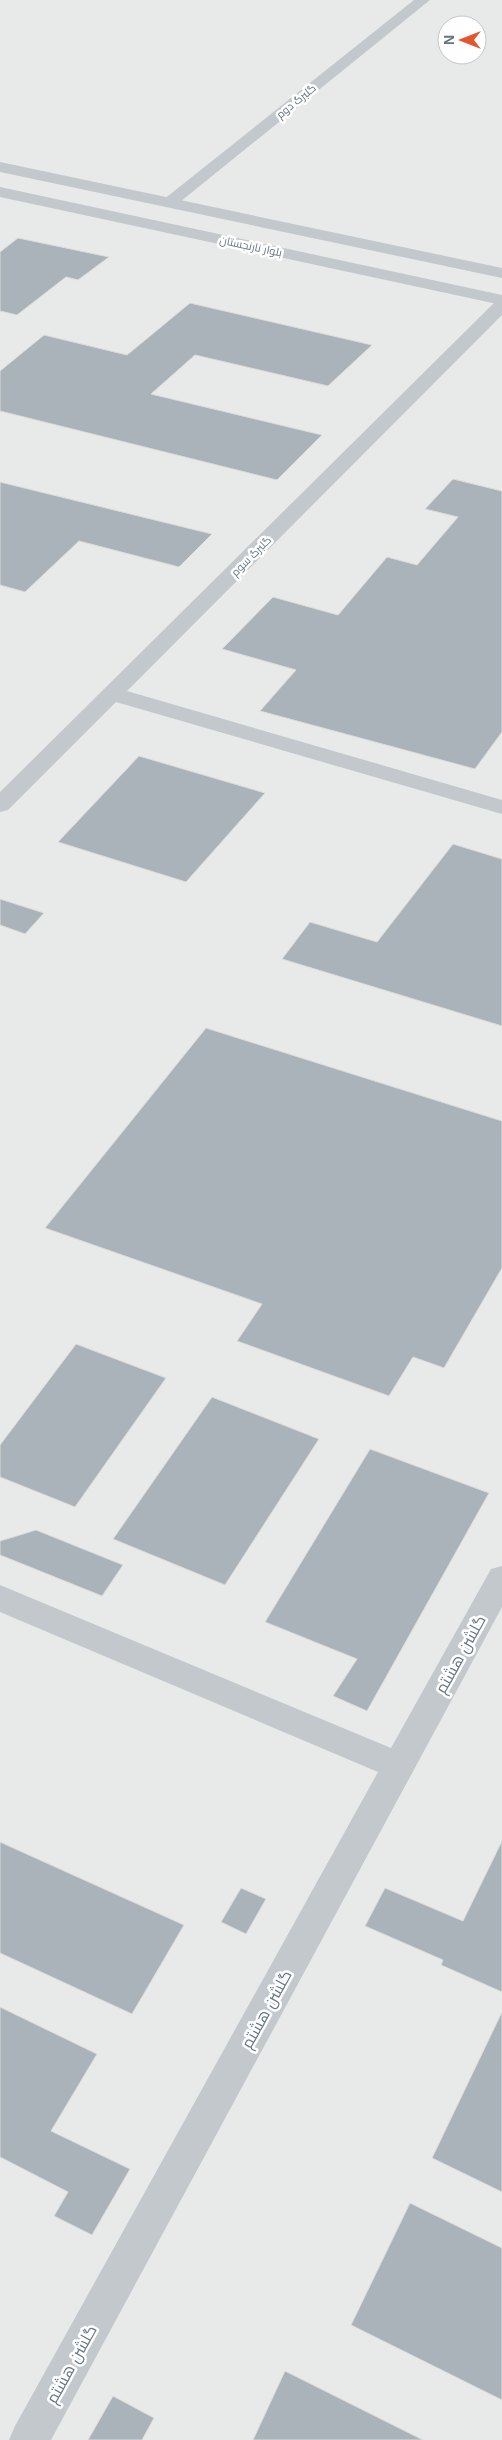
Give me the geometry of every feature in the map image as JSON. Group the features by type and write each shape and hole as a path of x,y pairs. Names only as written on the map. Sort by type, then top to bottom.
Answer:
{"street":[{"name":"گلبرگ دوم","path":"169,203 423,0"},
{"name":"بلوار نارنجستان","path":"0,167 502,272"},
{"name":"بلوار نارنجستان","path":"0,192 502,300"},
{"name":"گلبرگ سوم","path":"0,805 502,305"},
{"path":"113,694 502,807"},
{"name":"گلشن هشتم","path":"30,2440 502,1578"},
{"path":"0,1598 399,1766"}],"shaded area":[{"path":"0,0 502,0 502,2440 0,2440"}],"building":[{"path":"18,238 109,257 78,280 66,277 17,315 0,311 0,252"},
{"path":"190,303 372,345 328,386 195,355 151,394 322,435 277,480 0,411 0,371 44,335 127,355"},
{"path":"453,479 502,491 502,732 475,769 260,711 296,670 222,649 273,597 338,615 387,557 417,565 458,517 425,509"},
{"path":"0,482 212,534 179,567 79,541 25,592 0,585"},
{"path":"139,756 265,793 186,882 58,842"},
{"path":"453,844 502,859 502,1026 282,959 310,922 377,942"},
{"path":"0,899 44,913 25,934 0,925"},
{"path":"206,1028 502,1121 502,1268 444,1368 413,1357 389,1396 237,1341 262,1304 45,1228"},
{"path":"76,1344 166,1378 75,1507 0,1477 0,1445"},
{"path":"212,1397 319,1439 225,1585 113,1539"},
{"path":"370,1449 489,1493 367,1711 333,1696 357,1659 265,1622"},
{"path":"36,1530 123,1565 102,1596 0,1555 0,1541"},
{"path":"502,1841 502,1992 441,1965 443,1960 365,1926 385,1888 463,1921"},
{"path":"0,1842 184,1925 132,2014 0,1953"},
{"path":"241,1888 266,1899 246,1934 221,1922"},
{"path":"0,2007 97,2054 51,2131 130,2169 92,2235 54,2216 68,2192 0,2157"},
{"path":"502,2012 502,2192 432,2158"},
{"path":"410,2203 502,2248 502,2400 351,2325"},
{"path":"285,2371 423,2440 253,2440"},
{"path":"113,2396 154,2418 142,2440 88,2440"}]}
